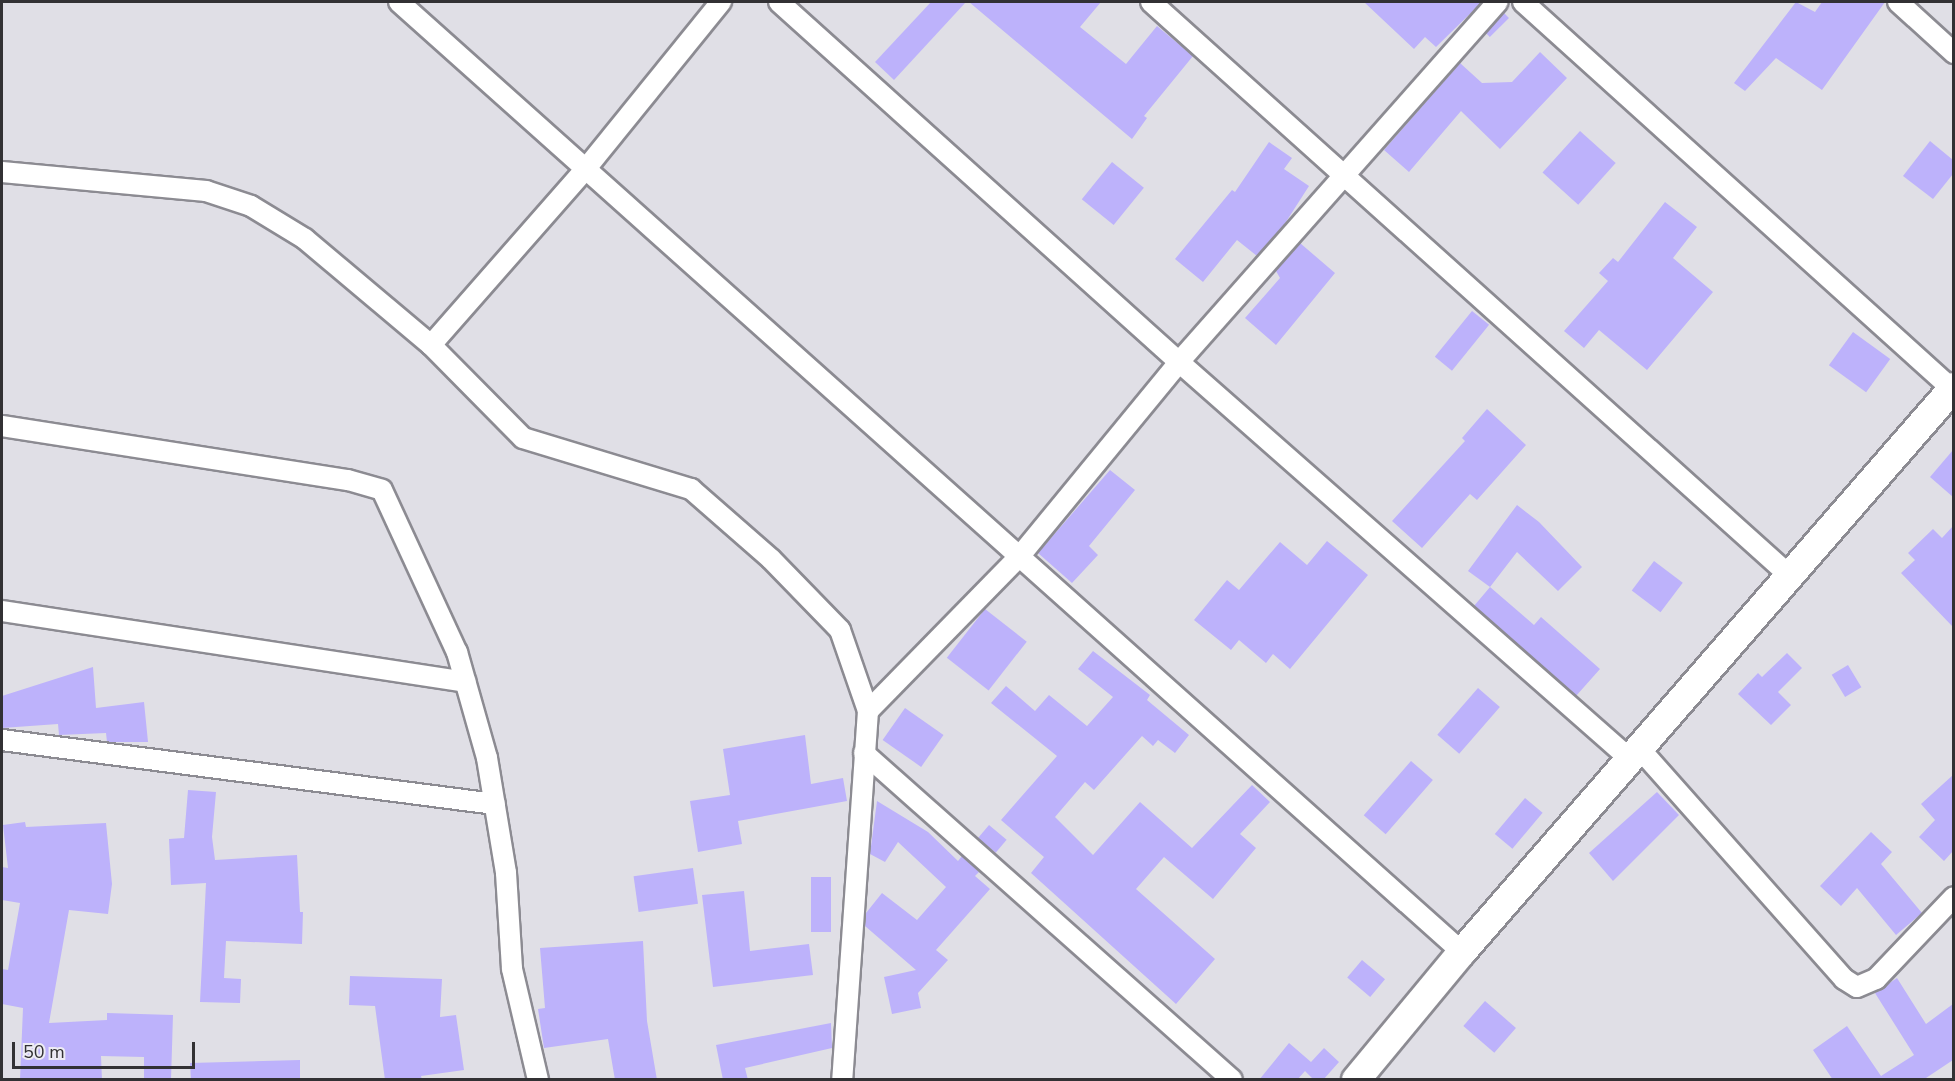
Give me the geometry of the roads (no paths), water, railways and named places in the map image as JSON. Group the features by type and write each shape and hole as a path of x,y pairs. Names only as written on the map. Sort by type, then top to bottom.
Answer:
{"street":[{"path":"399,2 584,171 1462,952"},
{"path":"431,345 584,171 721,2"},
{"path":"779,2 1179,362 1634,754 1844,979 1857,987 1876,979 1953,897"},
{"path":"1151,2 1790,576"},
{"path":"868,711 1019,557 1179,362 1343,174 1498,2"},
{"path":"1356,1080 1462,952 1953,388 1523,2"},
{"path":"1898,2 1953,53"},
{"path":"2,172 206,191 251,206 305,239 431,345 523,438 692,489 771,558 840,630 868,711 842,1080"},
{"path":"2,426 348,480 382,490 457,652 487,758 506,873 512,969 538,1080"},
{"path":"2,611 466,682"},
{"path":"2,740 495,804"},
{"path":"864,753 1232,1080"}]}
